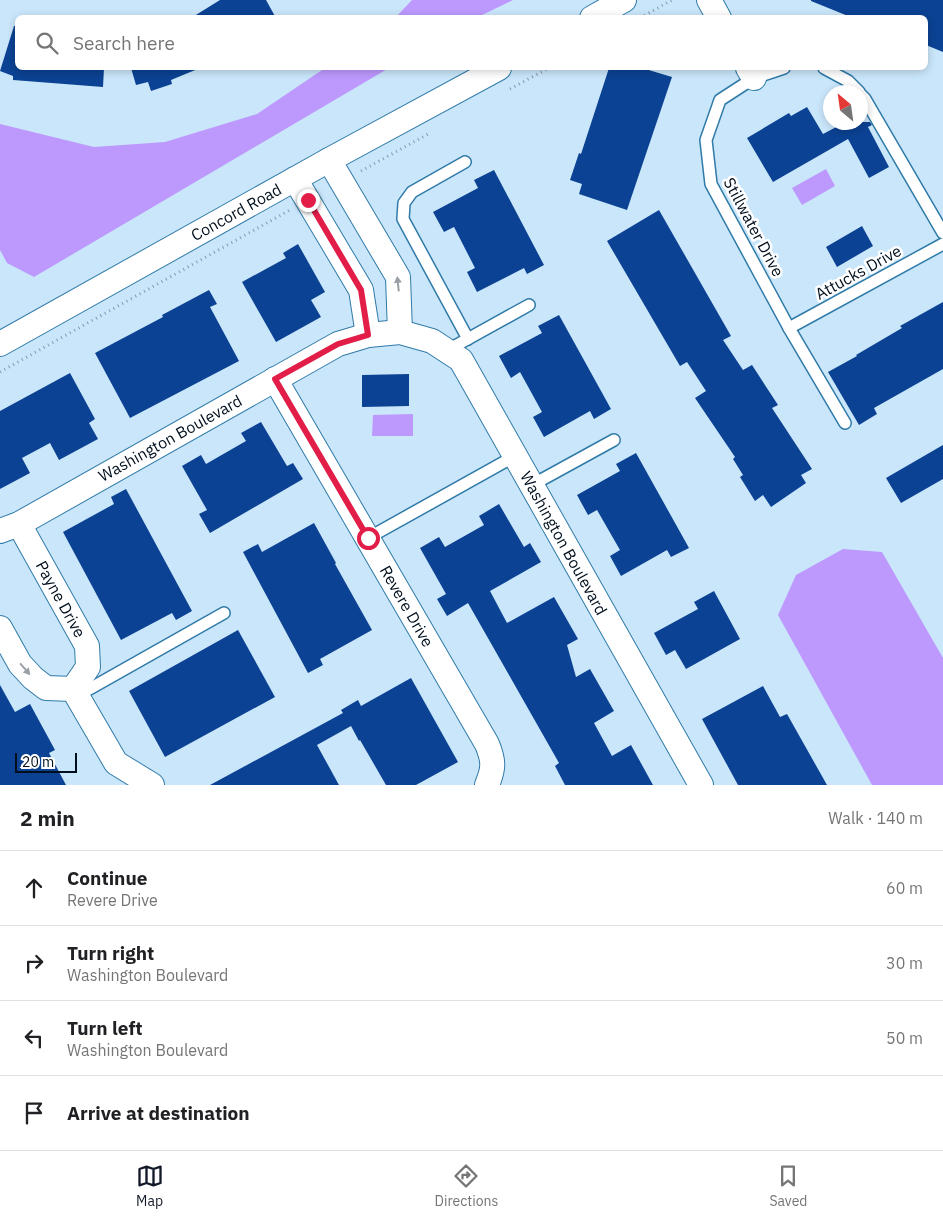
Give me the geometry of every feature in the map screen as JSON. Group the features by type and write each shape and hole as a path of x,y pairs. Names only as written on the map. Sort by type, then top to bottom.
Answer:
{"street":[{"path":"597,15 624,0"},
{"path":"709,0 717,15"},
{"name":"Concord Road","path":"0,344 329,160 495,70"},
{"path":"329,160 398,277 400,332"},
{"path":"295,179 361,290 368,335"},
{"name":"Washington Boulevard","path":"9,528 338,344 368,335 400,332 432,341 461,360 701,785"},
{"name":"Revere Drive","path":"275,379 487,744 492,757 492,773 487,785"},
{"name":"Payne Drive","path":"9,528 87,646 88,668 75,692"},
{"path":"0,628 20,664 33,678 46,688 75,692 116,763 152,785"}],"lane":[{"name":"Stillwater Drive","path":"771,70 751,73 720,100 706,140 711,184 789,328 845,423"},
{"path":"828,70 852,85"},
{"path":"868,106 943,233"},
{"path":"465,162 412,192 404,203 403,219 468,338"},
{"name":"Attucks Drive","path":"789,328 943,244"},
{"path":"446,351 529,305"},
{"path":"532,485 614,440"},
{"path":"368,538 515,456"},
{"path":"75,692 224,613"}],"path":[{"path":"645,15 672,0"},
{"path":"506,91 545,70"},
{"path":"342,182 437,129"},
{"path":"0,372 308,200"}],"shaded area":[{"path":"412,0 513,0 482,15 398,15"},
{"path":"322,70 386,70 34,277 7,263 0,250 0,124 94,147 165,142 257,114"},
{"path":"826,169 835,186 802,205 792,188"},
{"path":"413,414 413,436 372,436 373,415"},
{"path":"843,549 882,552 943,658 943,785 872,785 778,615 796,575"}],"building":[{"path":"220,0 266,0 274,15 196,15"},
{"path":"943,0 943,52 928,46 928,15 846,15 811,1"},
{"path":"15,26 15,70 104,70 103,87 13,80 13,76 0,71"},
{"path":"132,70 195,70 171,80 172,84 151,91 148,82 136,85"},
{"path":"608,70 649,70 672,77 627,210 579,194 582,184 570,180 579,153 581,154"},
{"path":"807,107 823,134 831,130 868,130 868,127 889,167 869,178 848,139 773,182 747,138 789,113 791,116"},
{"path":"494,170 544,265 527,274 524,268 477,292 467,272 475,268 454,227 444,232 433,212 478,188 474,180"},
{"path":"659,210 731,336 723,340 743,370 752,365 778,405 772,408 812,469 801,475 806,483 771,507 763,495 755,501 740,477 743,475 733,459 735,457 695,398 706,391 687,362 680,366 607,241"},
{"path":"862,226 873,246 837,267 826,247"},
{"path":"298,244 325,292 311,300 321,317 276,342 242,282 286,258 283,253"},
{"path":"209,290 217,304 210,307 239,361 130,418 95,353"},
{"path":"943,302 943,369 874,408 877,414 859,425 828,372 902,328 900,326"},
{"path":"559,315 611,409 594,419 590,411 544,437 533,417 542,412 520,372 511,378 499,356 542,333 538,326"},
{"path":"70,373 95,419 89,423 98,439 59,460 50,443 22,458 30,473 0,489 0,411"},
{"path":"409,374 409,406 362,407 362,375"},
{"path":"261,422 287,466 293,463 303,479 210,533 199,514 207,510 182,466 201,455 206,464 246,441 241,433"},
{"path":"943,445 943,479 901,503 886,478"},
{"path":"636,453 689,548 671,557 667,550 621,576 610,556 620,550 597,510 588,515 577,495 620,471 616,464"},
{"path":"126,489 192,611 176,620 172,613 121,640 63,532 114,504 111,497"},
{"path":"499,504 524,547 530,543 541,562 490,591 507,623 554,597 578,639 567,645 576,677 590,669 614,711 594,723 612,756 631,745 653,785 565,785 555,766 559,763 468,603 447,616 437,599 446,594 420,548 439,537 445,547 484,525 479,516"},
{"path":"314,523 372,630 320,659 323,665 308,673 243,552 258,544 262,552"},
{"path":"714,591 740,639 686,669 675,650 666,655 654,633 698,609 694,602"},
{"path":"238,630 275,697 165,757 129,691"},
{"path":"411,678 458,762 416,785 386,785 351,726 317,745 339,785 210,785 343,713 341,710 358,700 361,706"},
{"path":"0,685 15,712 30,704 55,750 49,753 66,785 0,785"},
{"path":"763,686 780,717 787,714 827,785 738,785 702,719"}],"route":[{"path":"308,200 361,290 368,335 338,344 275,379 368,538"}]}
